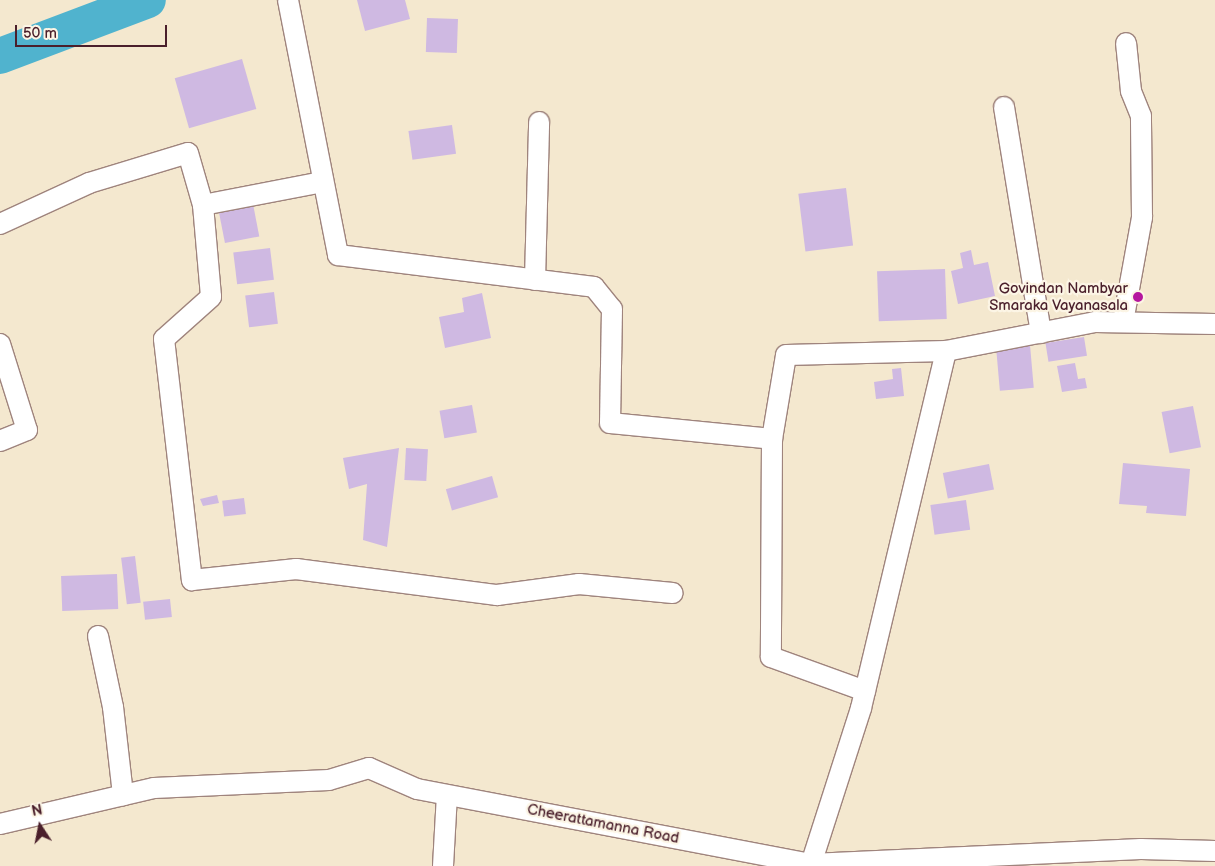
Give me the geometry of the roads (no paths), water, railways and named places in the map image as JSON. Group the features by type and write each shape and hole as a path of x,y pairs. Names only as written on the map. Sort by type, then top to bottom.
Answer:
{"street":[{"path":"288,0 322,182 338,255 594,287 612,309 610,423 772,439"},
{"path":"1123,322 1142,217 1141,116 1131,91 1126,43"},
{"path":"1004,107 1041,333"},
{"path":"535,280 539,122"},
{"path":"0,224 89,183 188,153 203,205 211,297 164,339 192,580 296,569 497,596 579,584 673,593"},
{"path":"203,205 322,182"},
{"path":"865,691 771,656 772,439 786,355 946,351 1041,333 1123,322 1215,324"},
{"path":"0,344 26,430 0,441"},
{"path":"811,864 865,691 946,351"},
{"path":"98,636 113,707 123,795"},
{"name":"Cheerattamanna Road","path":"0,824 154,788 329,780 369,768 417,789 811,864 1137,858 1215,851"},
{"path":"443,866 447,795"}],"waterway":[{"path":"0,56 148,0"}],"place":[{"name":"Govindan Nambyar Smaraka Vayanasala","path":"1138,297"}]}
